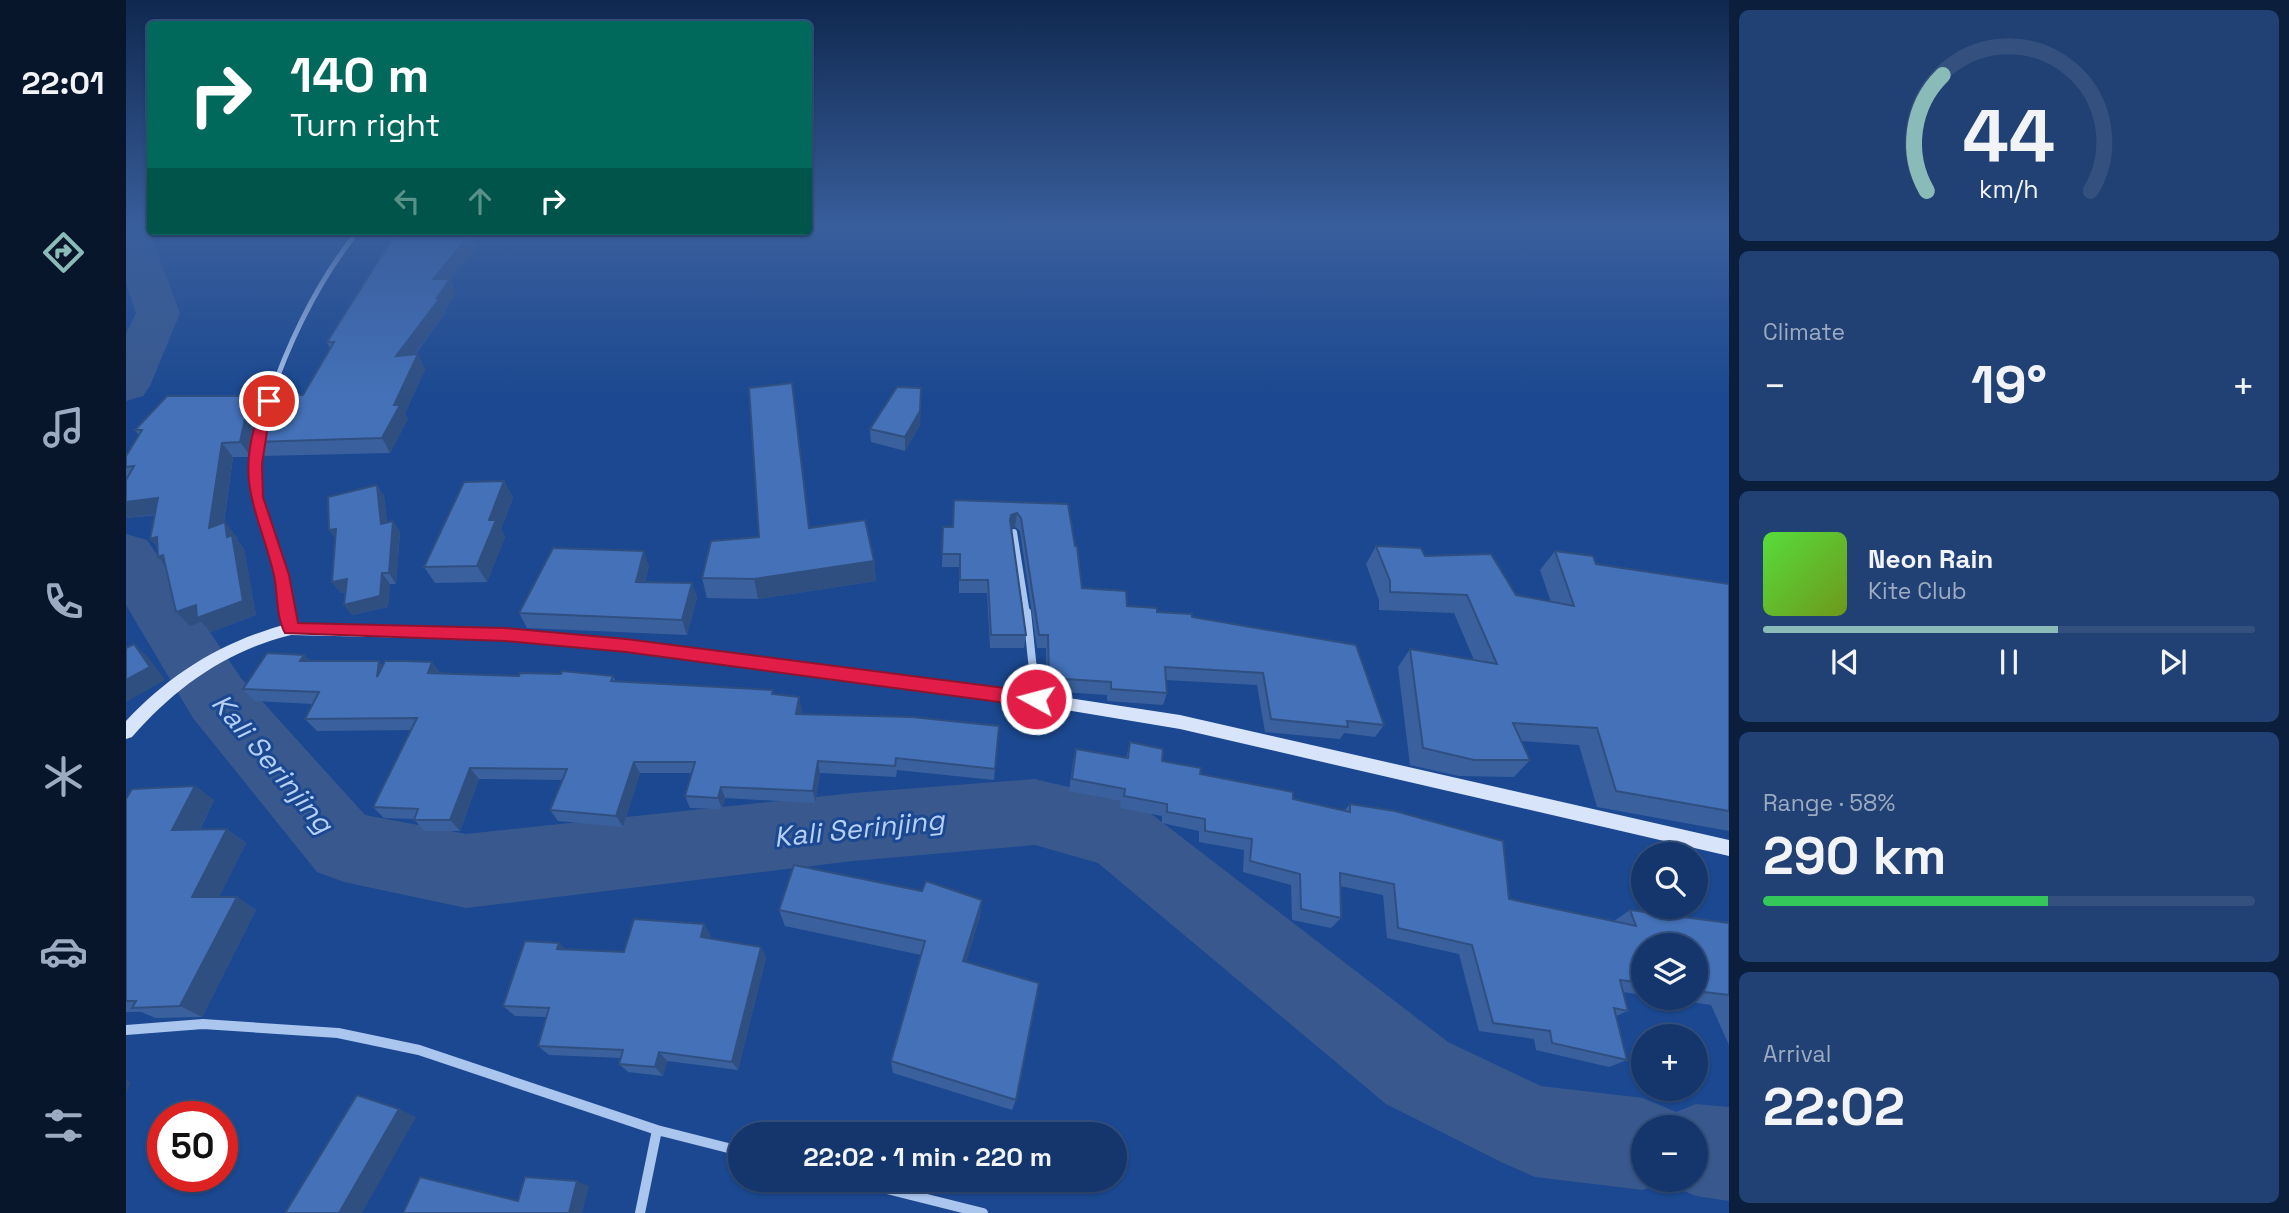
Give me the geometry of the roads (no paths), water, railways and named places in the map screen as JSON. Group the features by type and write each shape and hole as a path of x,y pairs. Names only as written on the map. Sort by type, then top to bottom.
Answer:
{"main road":[{"path":"126,732 167,688 229,648 259,636 291,629 505,634 626,646 1036,699 1180,722 1729,848"}],"street":[{"path":"265,413 277,377 321,286"},
{"path":"259,438 255,464 256,497 281,575 291,629"},
{"path":"1014,532 1031,637 1036,699"},
{"path":"126,1030 203,1024 338,1033 419,1050 657,1129 728,1148"},
{"path":"640,1213 657,1129"},
{"path":"899,1192 984,1213"}],"waterway":[{"name":"Kali Serinjing","path":"126,386 158,313 148,286"},
{"name":"Kali Serinjing","path":"126,555 217,698 344,847 466,871 853,827 1035,812 1119,834 1417,1073 1535,1131 1631,1143"},
{"name":"Kali Serinjing","path":"1708,1151 1729,1154"}]}
